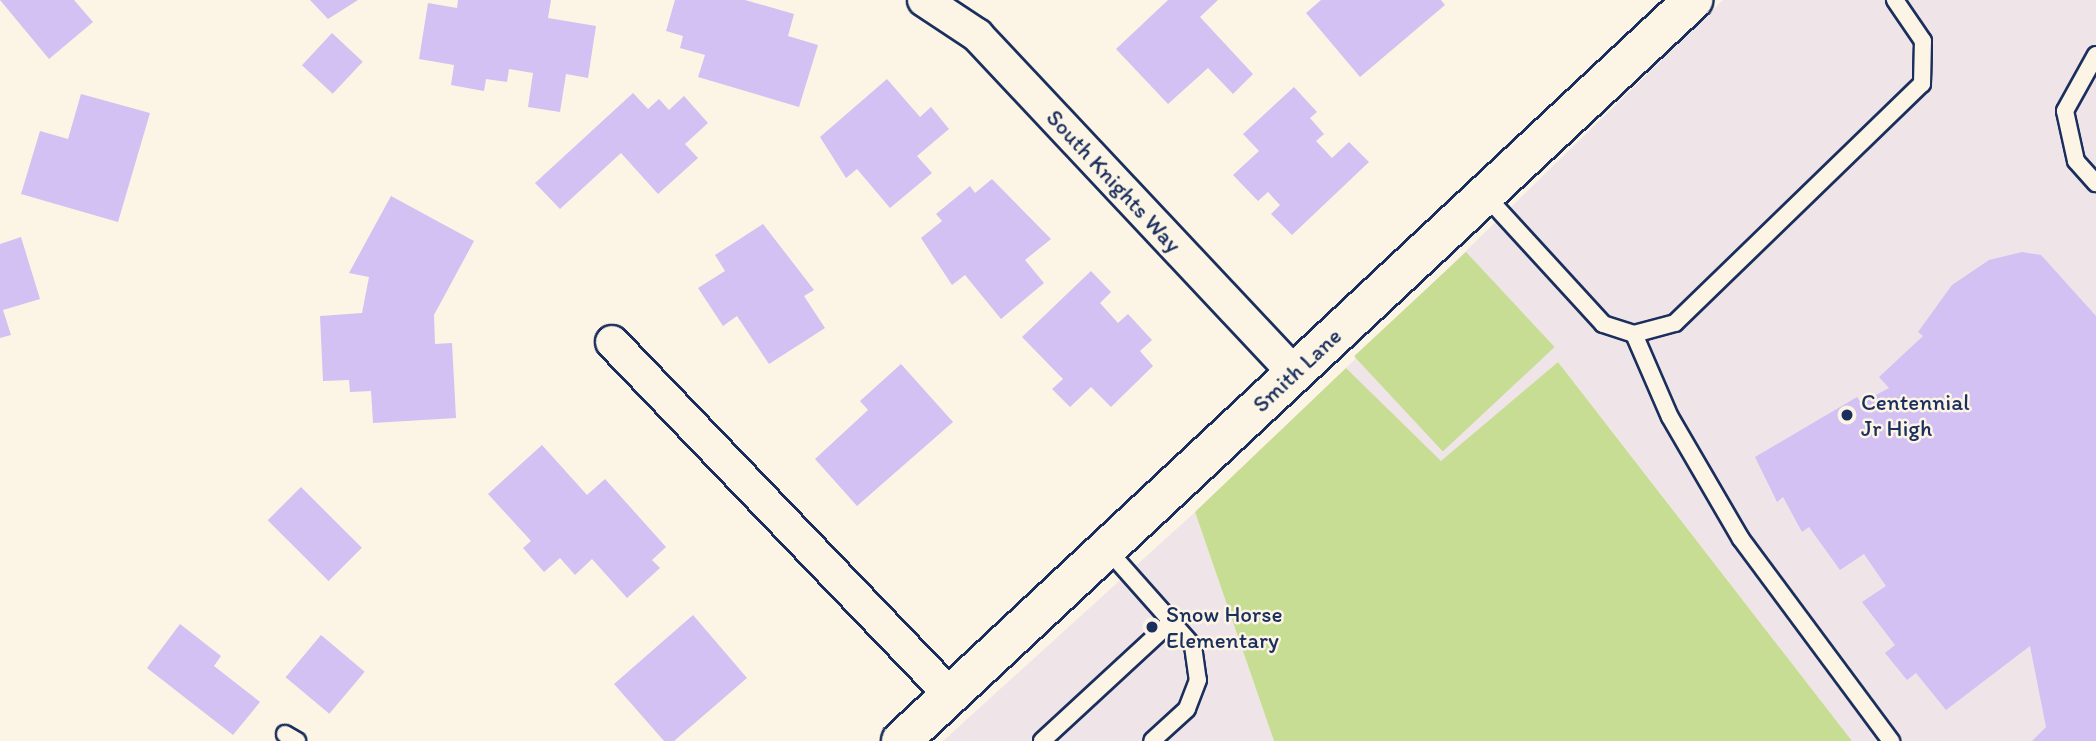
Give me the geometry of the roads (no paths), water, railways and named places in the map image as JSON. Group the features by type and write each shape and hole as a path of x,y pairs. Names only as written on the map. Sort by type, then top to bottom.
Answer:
{"street":[{"name":"South Knights Way","path":"924,0 977,34 1294,373"},
{"name":"Smith Lane","path":"901,741 1693,0"},
{"path":"612,342 950,695"}],"lane":[{"path":"1485,195 1604,324 1634,334 1675,323 1922,84 1923,41 1895,0"},
{"path":"2096,55 2066,111 2076,161 2096,183"},
{"path":"1634,334 1670,417 1741,539 1891,741"},
{"path":"1107,549 1193,646 1198,680 1187,709 1152,741"},
{"path":"1042,741 1172,621"}],"place":[{"name":"Centennial Jr High","path":"1847,415"},
{"name":"Snow Horse Elementary","path":"1152,627"}]}
